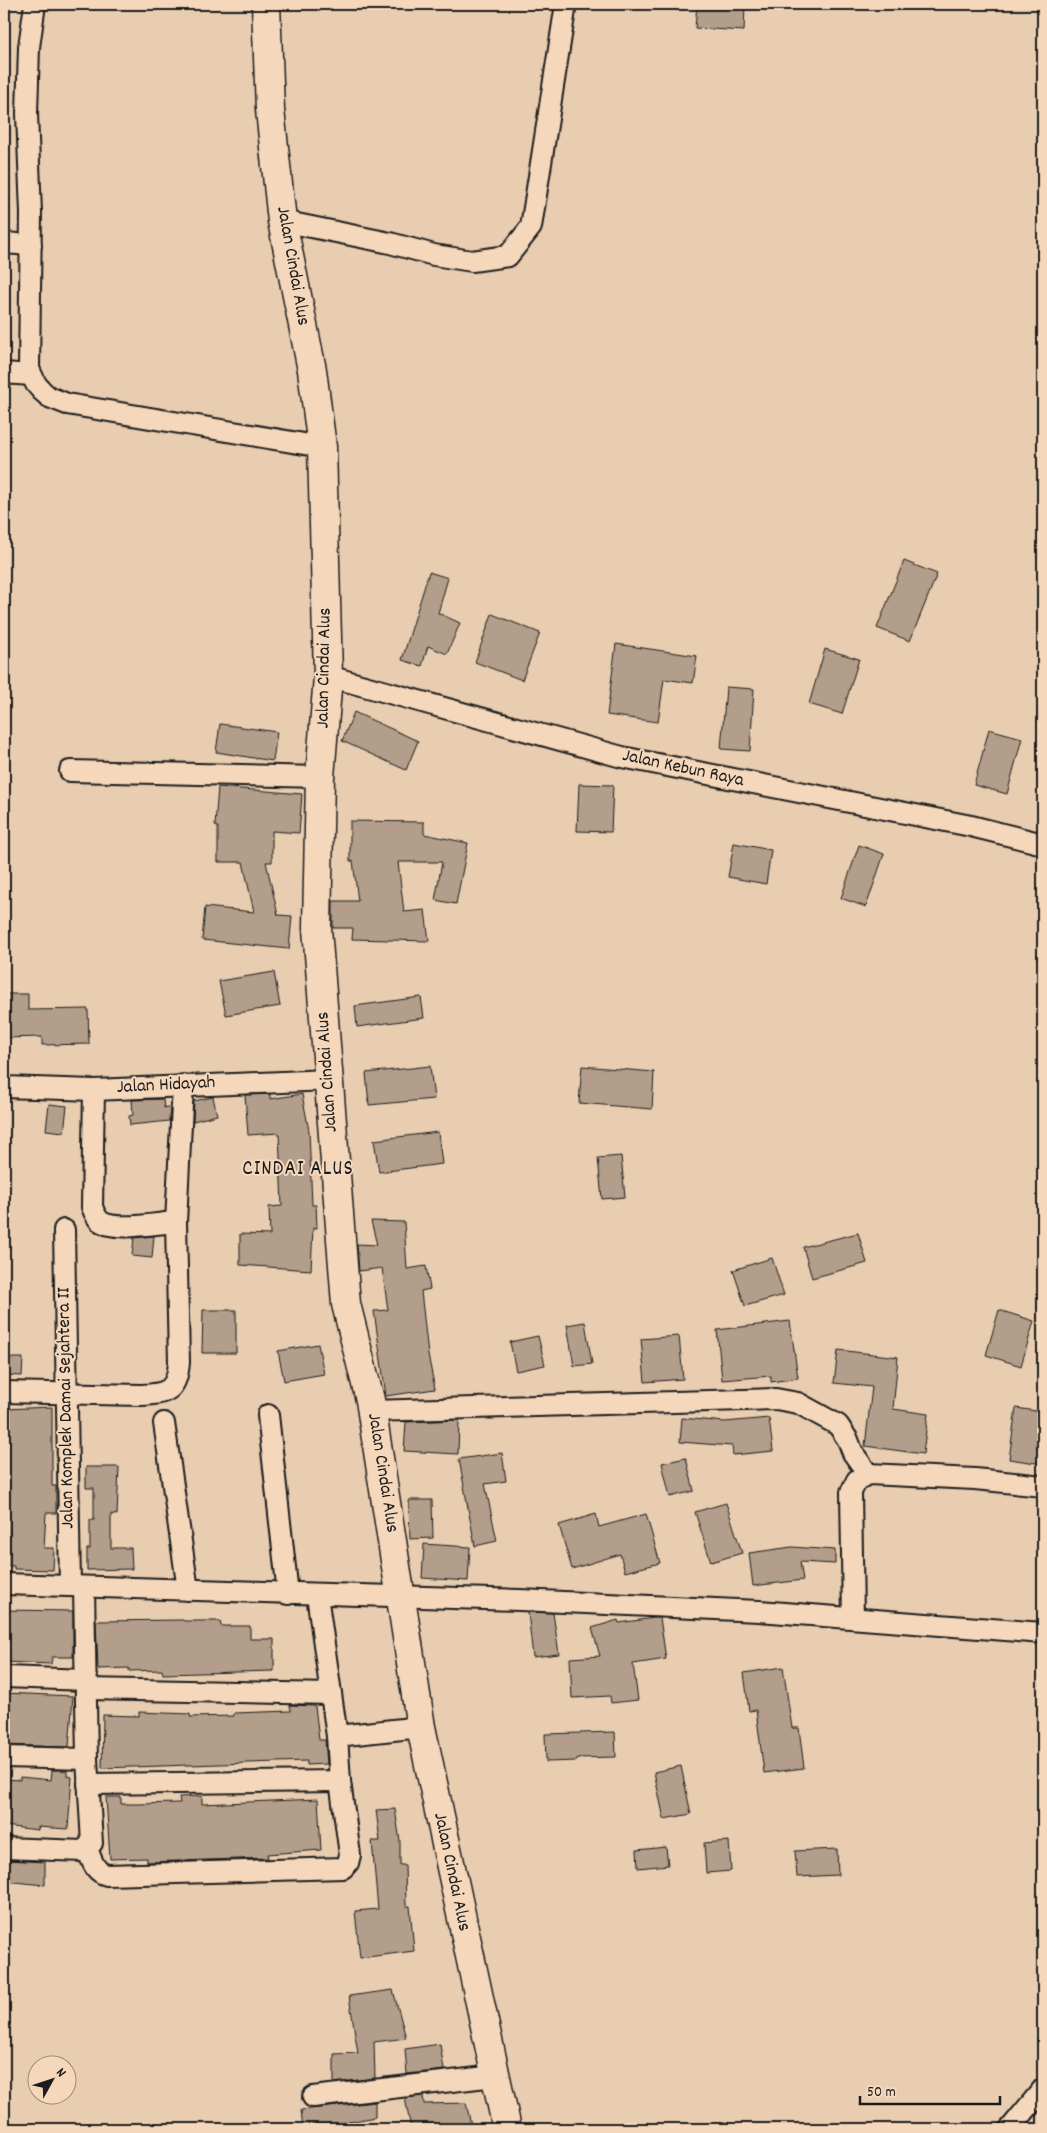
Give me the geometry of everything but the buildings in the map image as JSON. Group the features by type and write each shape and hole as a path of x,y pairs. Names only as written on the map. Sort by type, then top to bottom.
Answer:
{"street":[{"path":"35,4 29,47 27,114 31,245 29,369 36,384 49,397 67,404 322,447"},
{"name":"Jalan Cindai Alus","path":"266,4 270,110 282,221 312,370 322,447 328,676 320,777 317,928 346,1304 370,1400 421,1727 507,2129"},
{"path":"282,221 390,243 434,255 472,261 508,256 531,227 566,4"},
{"path":"4,243 31,245"},
{"path":"4,373 31,376"},
{"name":"Jalan Kebun Raya","path":"328,676 622,757 971,826 1043,844"},
{"path":"70,770 320,777"},
{"name":"Jalan Hidayah","path":"4,1087 94,1090 328,1080"},
{"path":"4,1392 159,1394 167,1392 172,1387 178,1376 179,1362 176,1222 183,1085"},
{"path":"94,1090 92,1207 95,1214 99,1220 118,1226 176,1222"},
{"name":"Jalan Komplek Damai Sejahtera II","path":"64,1230 67,1392 77,1587 87,1684 87,1759 92,1843 87,1849"},
{"path":"371,1411 776,1399 798,1403 838,1425 848,1440 853,1453 868,1474"},
{"path":"268,1415 288,1594"},
{"path":"164,1423 188,1590"},
{"path":"853,1618 851,1492 857,1480 868,1474 975,1479 1043,1486"},
{"path":"4,1584 402,1598 520,1600 759,1611 1043,1633"},
{"path":"4,1848 83,1851 87,1849 96,1869 100,1873 107,1875 343,1868 348,1863 350,1855 340,1781 337,1736 317,1595"},
{"path":"4,1676 87,1684 331,1694"},
{"path":"337,1736 421,1727"},
{"path":"4,1757 87,1759"},
{"path":"88,1784 340,1781"},
{"path":"313,2097 495,2076"},
{"path":"1010,2129 1043,2089"}],"district":[{"name":"CINDAI ALUS","path":"298,1170"}]}
